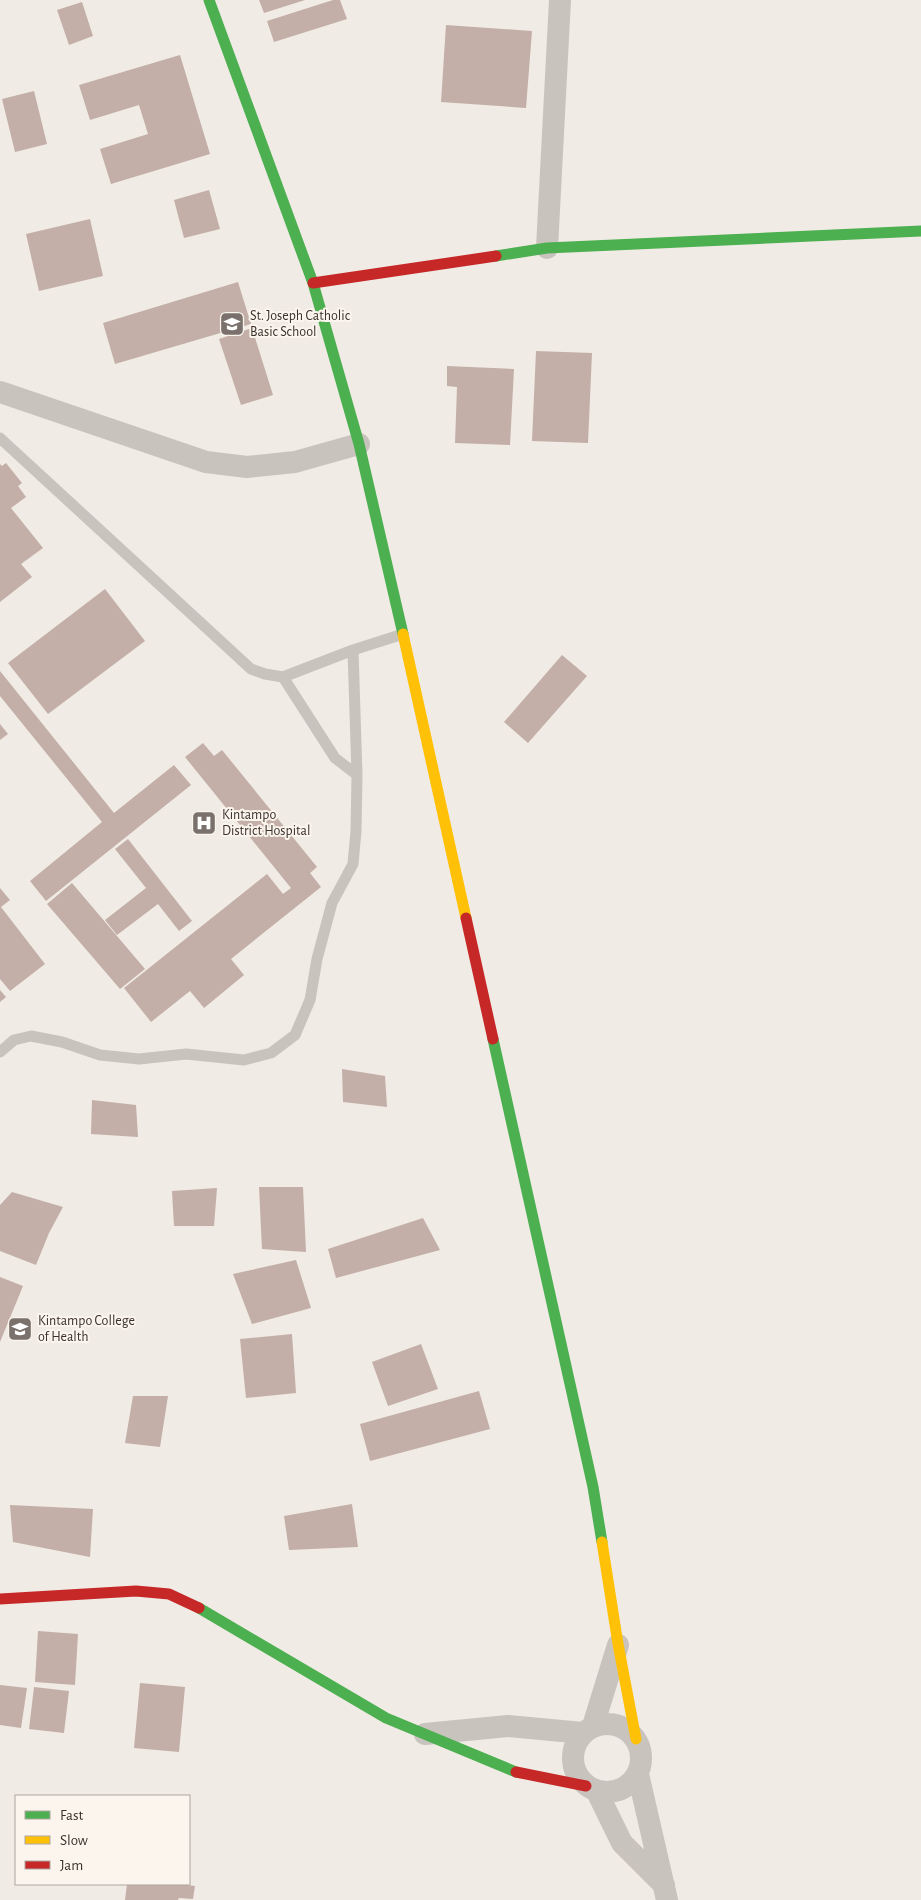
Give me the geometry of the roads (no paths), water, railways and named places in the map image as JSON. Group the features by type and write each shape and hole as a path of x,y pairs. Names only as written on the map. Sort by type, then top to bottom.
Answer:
{"street":[{"path":"0,1599 136,1591 168,1594 197,1607 386,1718 510,1771 609,1793 621,1790 631,1784 638,1774 642,1762 618,1644 593,1487 359,444 313,283 209,0"},
{"path":"547,248 560,0"},
{"path":"313,283 547,248 921,232"},
{"path":"0,392 206,462 247,468 295,462 359,444"},
{"path":"618,1644 588,1730 574,1748 573,1766 578,1777 592,1789 622,1843 666,1893"},
{"path":"425,1734 508,1726 588,1730 605,1724 617,1725 628,1730 636,1739"},
{"path":"638,1774 666,1893"}],"lane":[{"path":"0,438 251,669 283,677 353,650 403,634"},
{"path":"0,1052 14,1040 31,1036 119,1057 139,1059 186,1054 244,1060 271,1053 295,1035 310,1000 317,959 332,904 353,864 356,831 357,775 353,650"},
{"path":"283,677 335,758 357,775"}],"place":[{"name":"St. Joseph Catholic Basic School","path":"232,324"},
{"name":"Kintampo District Hospital","path":"204,823"},
{"name":"Kintampo College of Health","path":"20,1329"}]}
